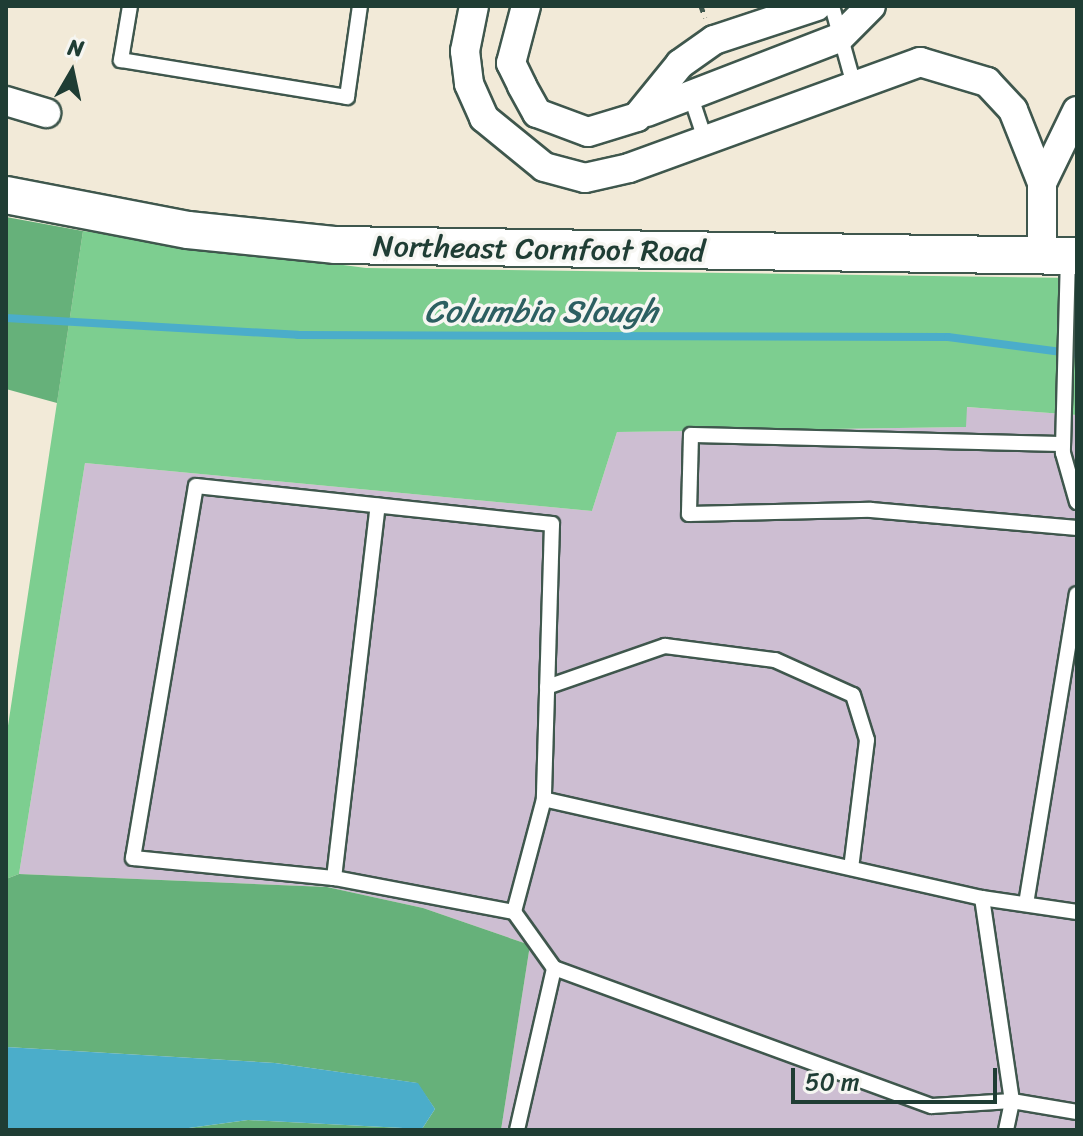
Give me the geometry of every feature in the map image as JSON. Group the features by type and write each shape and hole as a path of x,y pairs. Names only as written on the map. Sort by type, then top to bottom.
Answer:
{"street":[{"path":"474,6 465,51 479,107 510,143 544,167 585,178 706,142 853,81 920,62 987,82 1013,110 1042,183 1062,255"},
{"path":"526,6 511,63 537,113 588,132 637,117 685,77 714,40 817,6"},
{"path":"685,77 839,38 871,6"},
{"path":"6,101 46,113"},
{"path":"1042,183 1077,111"},
{"name":"Northeast Cornfoot Road","path":"6,195 188,230 336,245 1062,255"}],"lane":[{"path":"130,6 121,60 347,97 360,6"},
{"path":"832,6 853,81"},
{"path":"685,77 706,142"},
{"path":"1062,255 1066,298 1063,444 1077,502"},
{"path":"1063,444 691,435 689,514 871,510 1077,528"},
{"path":"514,912 544,799 552,524 196,486 133,858 334,878 514,912 554,968 932,1106 1012,1101 1077,1112"},
{"path":"334,878 378,506"},
{"path":"1026,904 1077,594"},
{"path":"547,687 665,646 775,660 853,695 867,740 851,868"},
{"path":"544,799 982,898 1077,912"},
{"path":"982,898 1012,1101 1006,1130"},
{"path":"517,1130 554,968"}],"shaded area":[{"path":"966,407 1077,415 1077,1130 501,1130 530,945 423,908 327,887 19,874 85,463 592,511 617,432 965,427"}],"green space":[{"path":"6,217 83,231 57,403 6,389"},
{"path":"83,231 366,268 1077,278 1077,415 967,407 966,427 617,432 592,511 85,463 19,874 6,879 6,739"},
{"path":"19,874 327,887 423,908 530,945 501,1130 174,1130 248,1120 422,1129 435,1109 417,1083 275,1063 6,1047 6,879"}],"water":[{"path":"6,1047 275,1063 418,1083 435,1109 422,1129 248,1120 174,1130 6,1130"}],"waterway":[{"name":"Columbia Slough","path":"6,318 298,335 948,337 1077,354"}]}
